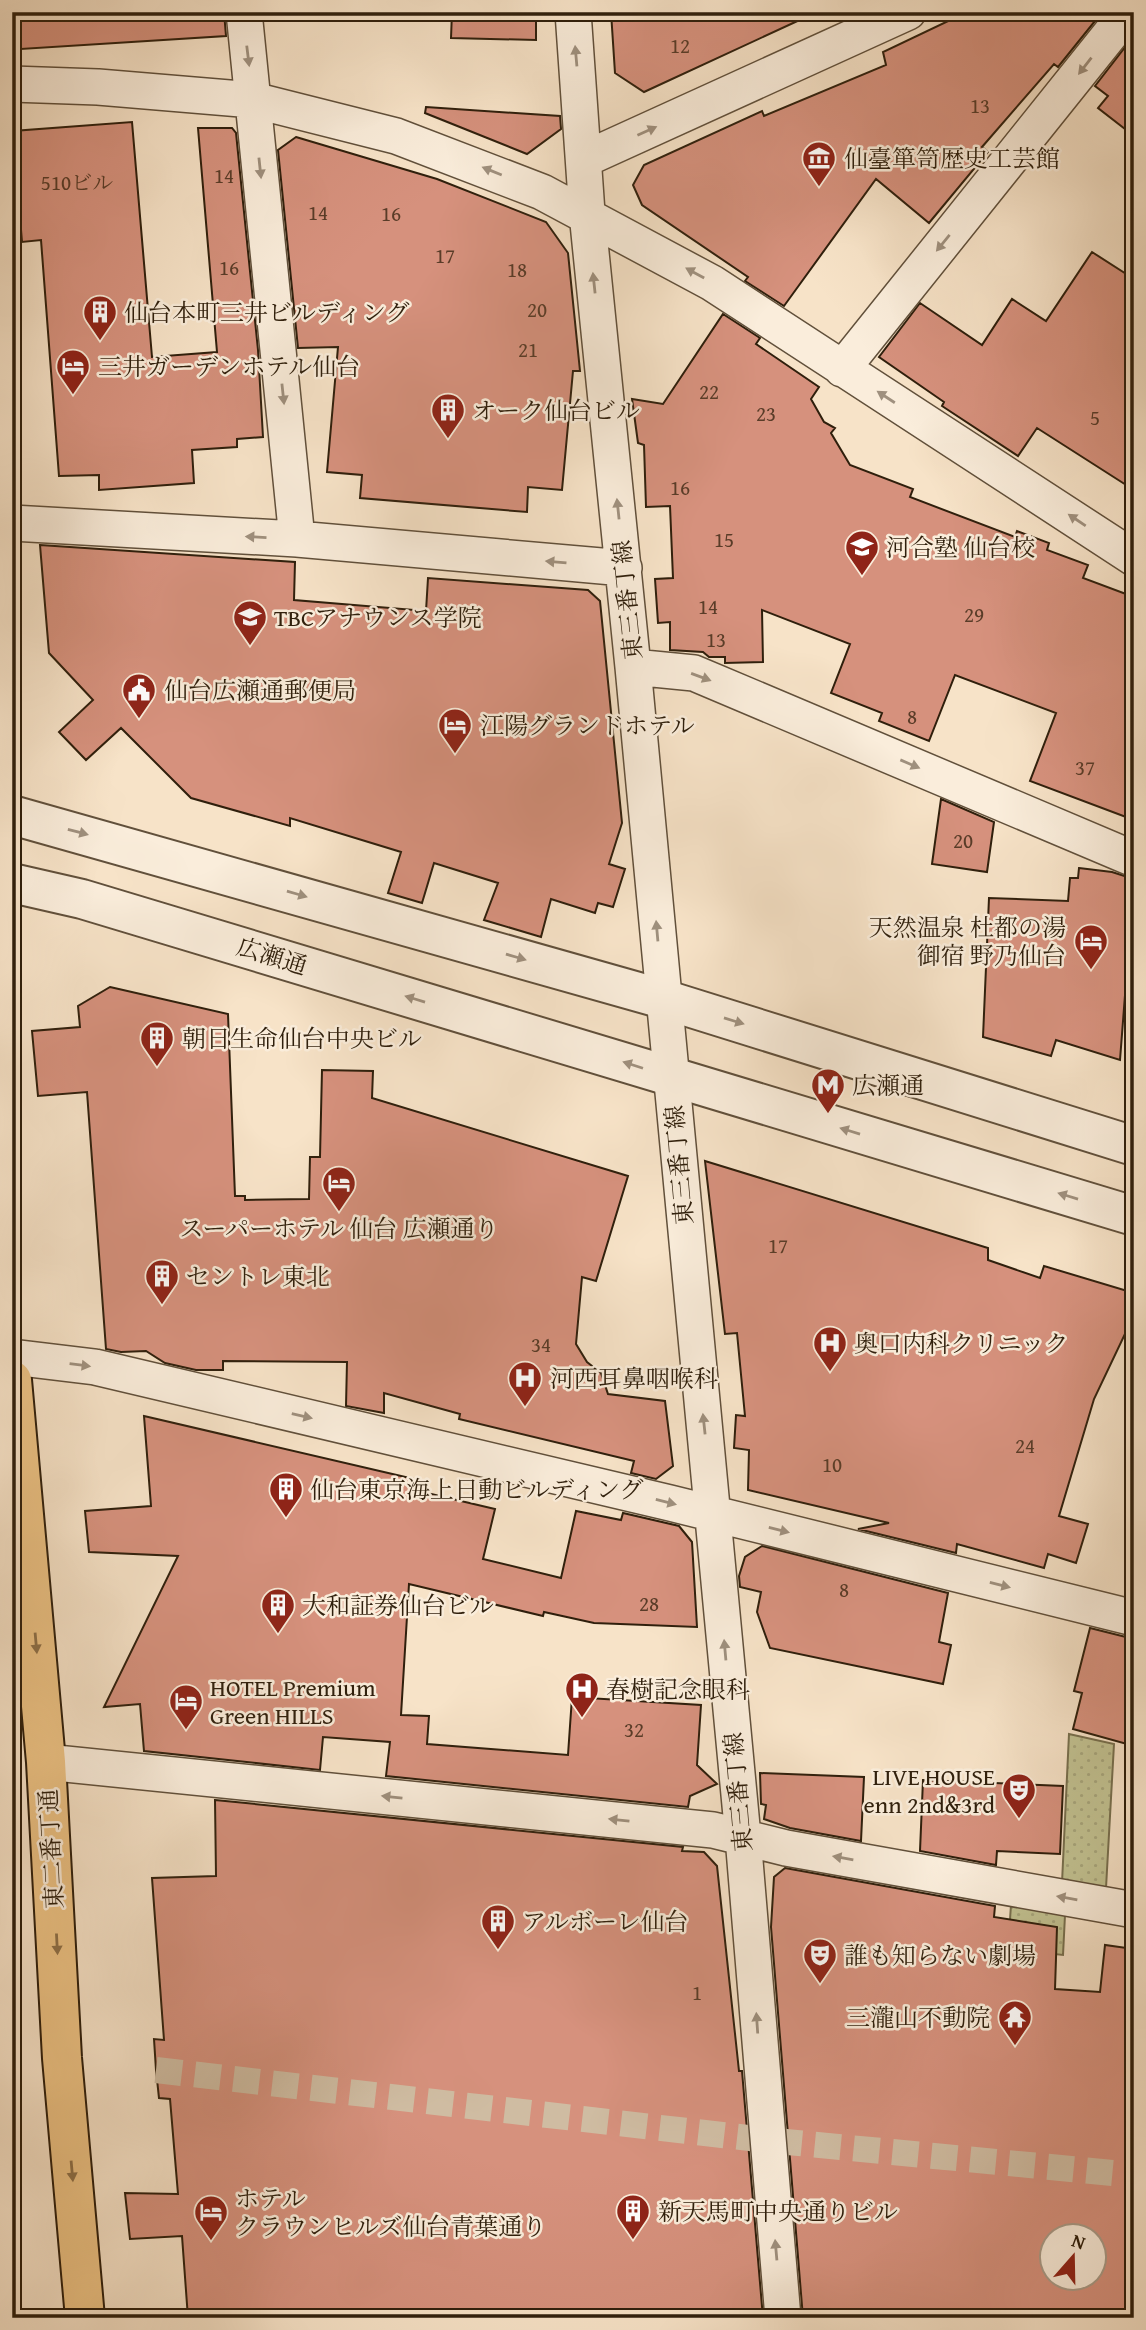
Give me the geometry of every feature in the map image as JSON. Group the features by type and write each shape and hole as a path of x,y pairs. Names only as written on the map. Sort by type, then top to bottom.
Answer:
{"highway":[{"name":"東二番丁通","path":"12,1380 46,1762 62,2058 85,2318"}],"street":[{"path":"244,12 298,539"},
{"name":"東三番丁線","path":"572,12 587,213 624,568 743,1837 783,2318"},
{"path":"585,159 908,12"},
{"path":"842,369 1128,12"},
{"path":"12,84 98,87 253,100 342,120 409,140 530,187 587,213 712,283 1134,558"},
{"path":"12,523 298,539 624,568"},
{"path":"633,667 694,673 1134,859"},
{"path":"12,815 663,999 1134,1146"},
{"name":"広瀬通","path":"12,883 96,903 1134,1216"},
{"path":"12,1357 95,1367 713,1514 1134,1618"},
{"path":"46,1762 713,1830 786,1848 1134,1910"}],"green space":[{"path":"1069,1734 1114,1744 1106,1888 1062,1883"},
{"path":"1011,1905 1065,1915 1063,1955 1008,1949"}],"building":[{"path":"18,12 224,12 226,36 21,49"},
{"path":"452,12 536,12 536,40 451,38"},
{"path":"611,12 817,12 644,92 615,73"},
{"path":"967,12 1085,12 1095,21 1058,67 1054,64 982,147 988,152 929,223 876,179 784,306 745,281 748,277 642,205 633,185 644,165 762,111 764,116 886,65 883,52"},
{"path":"1126,46 1134,52 1134,136 1098,108 1108,96 1095,86"},
{"path":"426,107 560,116 561,129 527,154 425,113"},
{"path":"132,122 152,357 217,352 198,128 232,128 236,133 258,350 263,437 237,439 237,447 192,450 194,483 99,490 99,475 59,476 41,240 22,242 13,131"},
{"path":"296,137 437,179 546,222 568,253 580,371 573,371 562,490 528,487 527,512 360,498 362,475 327,472 338,347 298,348 278,150"},
{"path":"1092,252 1134,279 1134,490 1037,428 1018,456 942,406 944,402 879,357 920,303 982,345 1012,299 1046,321"},
{"path":"723,314 760,338 756,344 819,387 811,399 824,422 835,428 831,433 850,465 913,489 910,497 1015,537 1017,531 1049,543 1047,550 1088,565 1083,578 1134,597 1134,820 1030,781 1056,713 955,675 929,741 879,721 882,713 831,693 850,644 762,610 763,662 725,663 725,657 709,657 703,652 670,650 670,622 658,623 655,579 673,578 670,506 646,507 644,445 638,443 632,399 663,404"},
{"path":"40,545 295,562 294,600 426,611 428,578 588,590 600,601 622,823 609,864 625,869 613,907 598,903 595,913 551,899 541,937 484,920 498,883 434,863 422,903 388,893 401,852 290,818 290,826 191,798 121,728 86,760 59,732 93,700 49,653"},
{"path":"941,799 994,822 987,872 932,864"},
{"path":"1079,868 1112,872 1134,879 1120,1060 1056,1040 1051,1056 983,1037 989,898 1068,901 1070,878 1078,878"},
{"path":"110,987 228,1014 235,1196 245,1196 245,1200 309,1199 310,1157 320,1157 322,1070 373,1071 372,1098 628,1176 596,1281 582,1277 576,1344 587,1362 601,1373 608,1394 665,1401 673,1466 656,1479 631,1473 634,1461 459,1419 460,1414 384,1393 384,1413 346,1406 347,1362 223,1361 223,1370 196,1370 165,1363 146,1351 121,1352 106,1349 87,1092 38,1096 32,1031 80,1027 78,1006"},
{"path":"705,1161 988,1248 988,1260 1040,1278 1044,1266 1134,1293 1134,1315 1094,1399 1059,1516 1088,1524 1076,1563 1048,1554 1044,1568 957,1544 956,1553 858,1529 889,1523 748,1490 749,1450 734,1448 736,1415 745,1416 737,1333 725,1334"},
{"path":"144,1416 414,1479 412,1485 429,1489 427,1493 495,1509 483,1559 561,1578 576,1511 621,1520 623,1513 679,1526 692,1542 697,1627 594,1623 544,1612 543,1616 409,1584 401,1715 429,1716 427,1744 568,1755 572,1697 701,1705 697,1765 717,1784 690,1796 688,1807 386,1776 390,1742 323,1737 320,1770 144,1751 140,1704 104,1707 178,1556 89,1552 85,1511 151,1506"},
{"path":"762,1546 948,1593 939,1642 951,1645 943,1684 770,1648 757,1612 761,1592 740,1587 739,1576 745,1557"},
{"path":"1090,1628 1134,1639 1134,1746 1073,1729 1082,1693 1074,1691"},
{"path":"760,1773 864,1777 861,1841 790,1828 764,1819 766,1805 761,1804"},
{"path":"923,1780 1063,1786 1060,1854 997,1851 996,1865 920,1851"},
{"path":"215,1800 683,1847 682,1851 704,1852 717,1866 739,2071 742,2071 763,2318 188,2318 182,2236 130,2239 125,2193 178,2194 170,2099 159,2098 156,2070 154,2039 164,2040 152,1878 216,1876"},
{"path":"785,1868 995,1906 994,1917 1057,1927 1055,1989 1100,1992 1105,1945 1134,1949 1134,2318 803,2318 771,1927 774,1877"}],"tunnel":[{"path":"156,2070 766,2140 1134,2175"}],"place":[{"name":"仙臺箪笥歴史工芸館","path":"819,188"},
{"name":"仙台本町三井ビルディング","path":"100,342"},
{"name":"三井ガーデンホテル仙台","path":"73,396"},
{"name":"オーク仙台ビル","path":"448,440"},
{"name":"河合塾 仙台校","path":"862,577"},
{"name":"TBCアナウンス学院","path":"250,647"},
{"name":"仙台広瀬通郵便局","path":"139,720"},
{"name":"江陽グランドホテル","path":"455,755"},
{"name":"天然温泉 杜都の湯 御宿 野乃仙台","path":"1091,971"},
{"name":"朝日生命仙台中央ビル","path":"157,1068"},
{"name":"広瀬通","path":"828,1115"},
{"name":"スーパーホテル 仙台 広瀬通り","path":"339,1213"},
{"name":"セントレ東北","path":"162,1306"},
{"name":"奥口内科クリニック","path":"830,1373"},
{"name":"河西耳鼻咽喉科","path":"525,1408"},
{"name":"仙台東京海上日動ビルディング","path":"286,1519"},
{"name":"大和証券仙台ビル","path":"278,1635"},
{"name":"春樹記念眼科","path":"582,1719"},
{"name":"HOTEL Premium Green HILLS","path":"186,1731"},
{"name":"LIVE HOUSE enn 2nd&3rd","path":"1019,1820"},
{"name":"アルボーレ仙台","path":"498,1951"},
{"name":"誰も知らない劇場","path":"820,1985"},
{"name":"三瀧山不動院","path":"1015,2047"},
{"name":"新天馬町中央通りビル","path":"633,2241"},
{"name":"ホテル クラウンヒルズ仙台青葉通り","path":"211,2242"}]}
